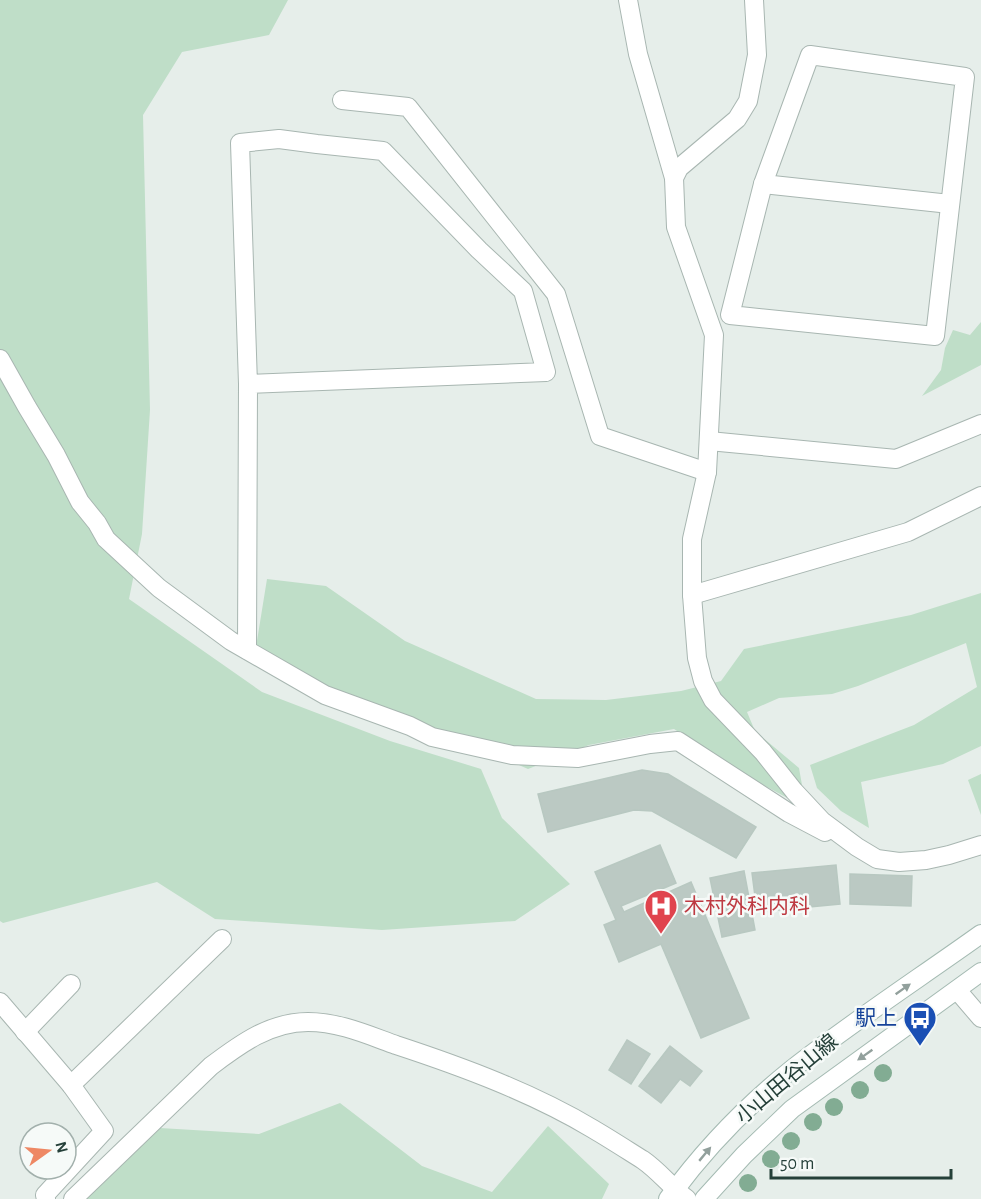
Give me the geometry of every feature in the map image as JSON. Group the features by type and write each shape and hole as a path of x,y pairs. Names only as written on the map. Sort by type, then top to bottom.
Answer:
{"street":[{"path":"628,0 638,54 674,178 676,227 714,335 707,472 692,539 692,595 697,658 703,681 713,700 764,752 794,791 822,821 878,859"},
{"path":"674,178 679,168 737,120 748,101 757,55 754,0"},
{"path":"714,335 730,315 763,184 810,55 965,76 935,336 730,315"},
{"path":"342,99 408,107 556,294 600,436 707,472"},
{"path":"247,650 248,384 240,143 279,138 383,150 472,243 522,291 546,372 248,384"},
{"path":"763,184 950,204"},
{"path":"0,358 56,455 80,502 97,523 106,539 159,588 231,641 325,695 411,726 432,737 512,755 578,758 678,741 789,813 878,859 899,862 926,860 981,845"},
{"path":"709,441 896,459 981,424"},
{"path":"692,595 908,532 981,496"},
{"name":"小山田谷山線","path":"676,1196 711,1146 791,1071 981,934"},
{"path":"70,1085 222,939"},
{"name":"小山田谷山線","path":"704,1199 744,1155 792,1109 981,972"},
{"path":"25,1032 71,984"},
{"path":"957,990 981,1018"},
{"path":"4,1015 25,1032 70,1085 104,1131 45,1195 46,1199"},
{"path":"73,1199 211,1066 249,1039 268,1030 307,1022 336,1024 441,1060 533,1098 592,1128 643,1160 676,1196"}],"green space":[{"path":"0,0 288,0 269,35 182,52 143,115 150,410 142,534 129,599 262,692 390,741 481,769 502,818 570,884 515,921 382,930 215,919 157,882 3,923 0,921"},
{"path":"981,322 981,365 922,396 941,370 945,348 953,330 970,335"},
{"path":"267,579 326,586 405,641 536,699 606,700 681,691 721,681 744,649 911,615 981,593 981,746 943,764 861,782 869,828 841,811 817,788 810,765 914,725 977,687 966,643 858,686 832,694 779,698 747,712 755,731 799,768 806,808 747,776 674,729 589,745 528,769 423,723 301,687 256,647"},
{"path":"981,774 981,815 968,780"},
{"path":"340,1103 422,1166 492,1192 548,1126 609,1184 602,1199 81,1199 160,1128 259,1134"}],"building":[{"path":"642,770 668,774 756,827 736,858 652,811 634,810 548,832 538,794"},
{"name":"木村外科内科","path":"660,845 676,883 621,906 624,912 691,882 749,1018 701,1038 661,944 619,962 604,925 616,920 595,872"},
{"path":"836,865 840,904 757,912 752,873"},
{"path":"744,871 755,930 722,937 710,878"},
{"path":"850,874 912,876 911,906 850,904"},
{"path":"627,1040 650,1054 631,1084 609,1070"},
{"path":"670,1046 702,1071 690,1086 680,1079 661,1103 639,1086"}],"place":[{"name":"木村外科内科","path":"661,935"},
{"name":"駅上","path":"920,1047"}]}
